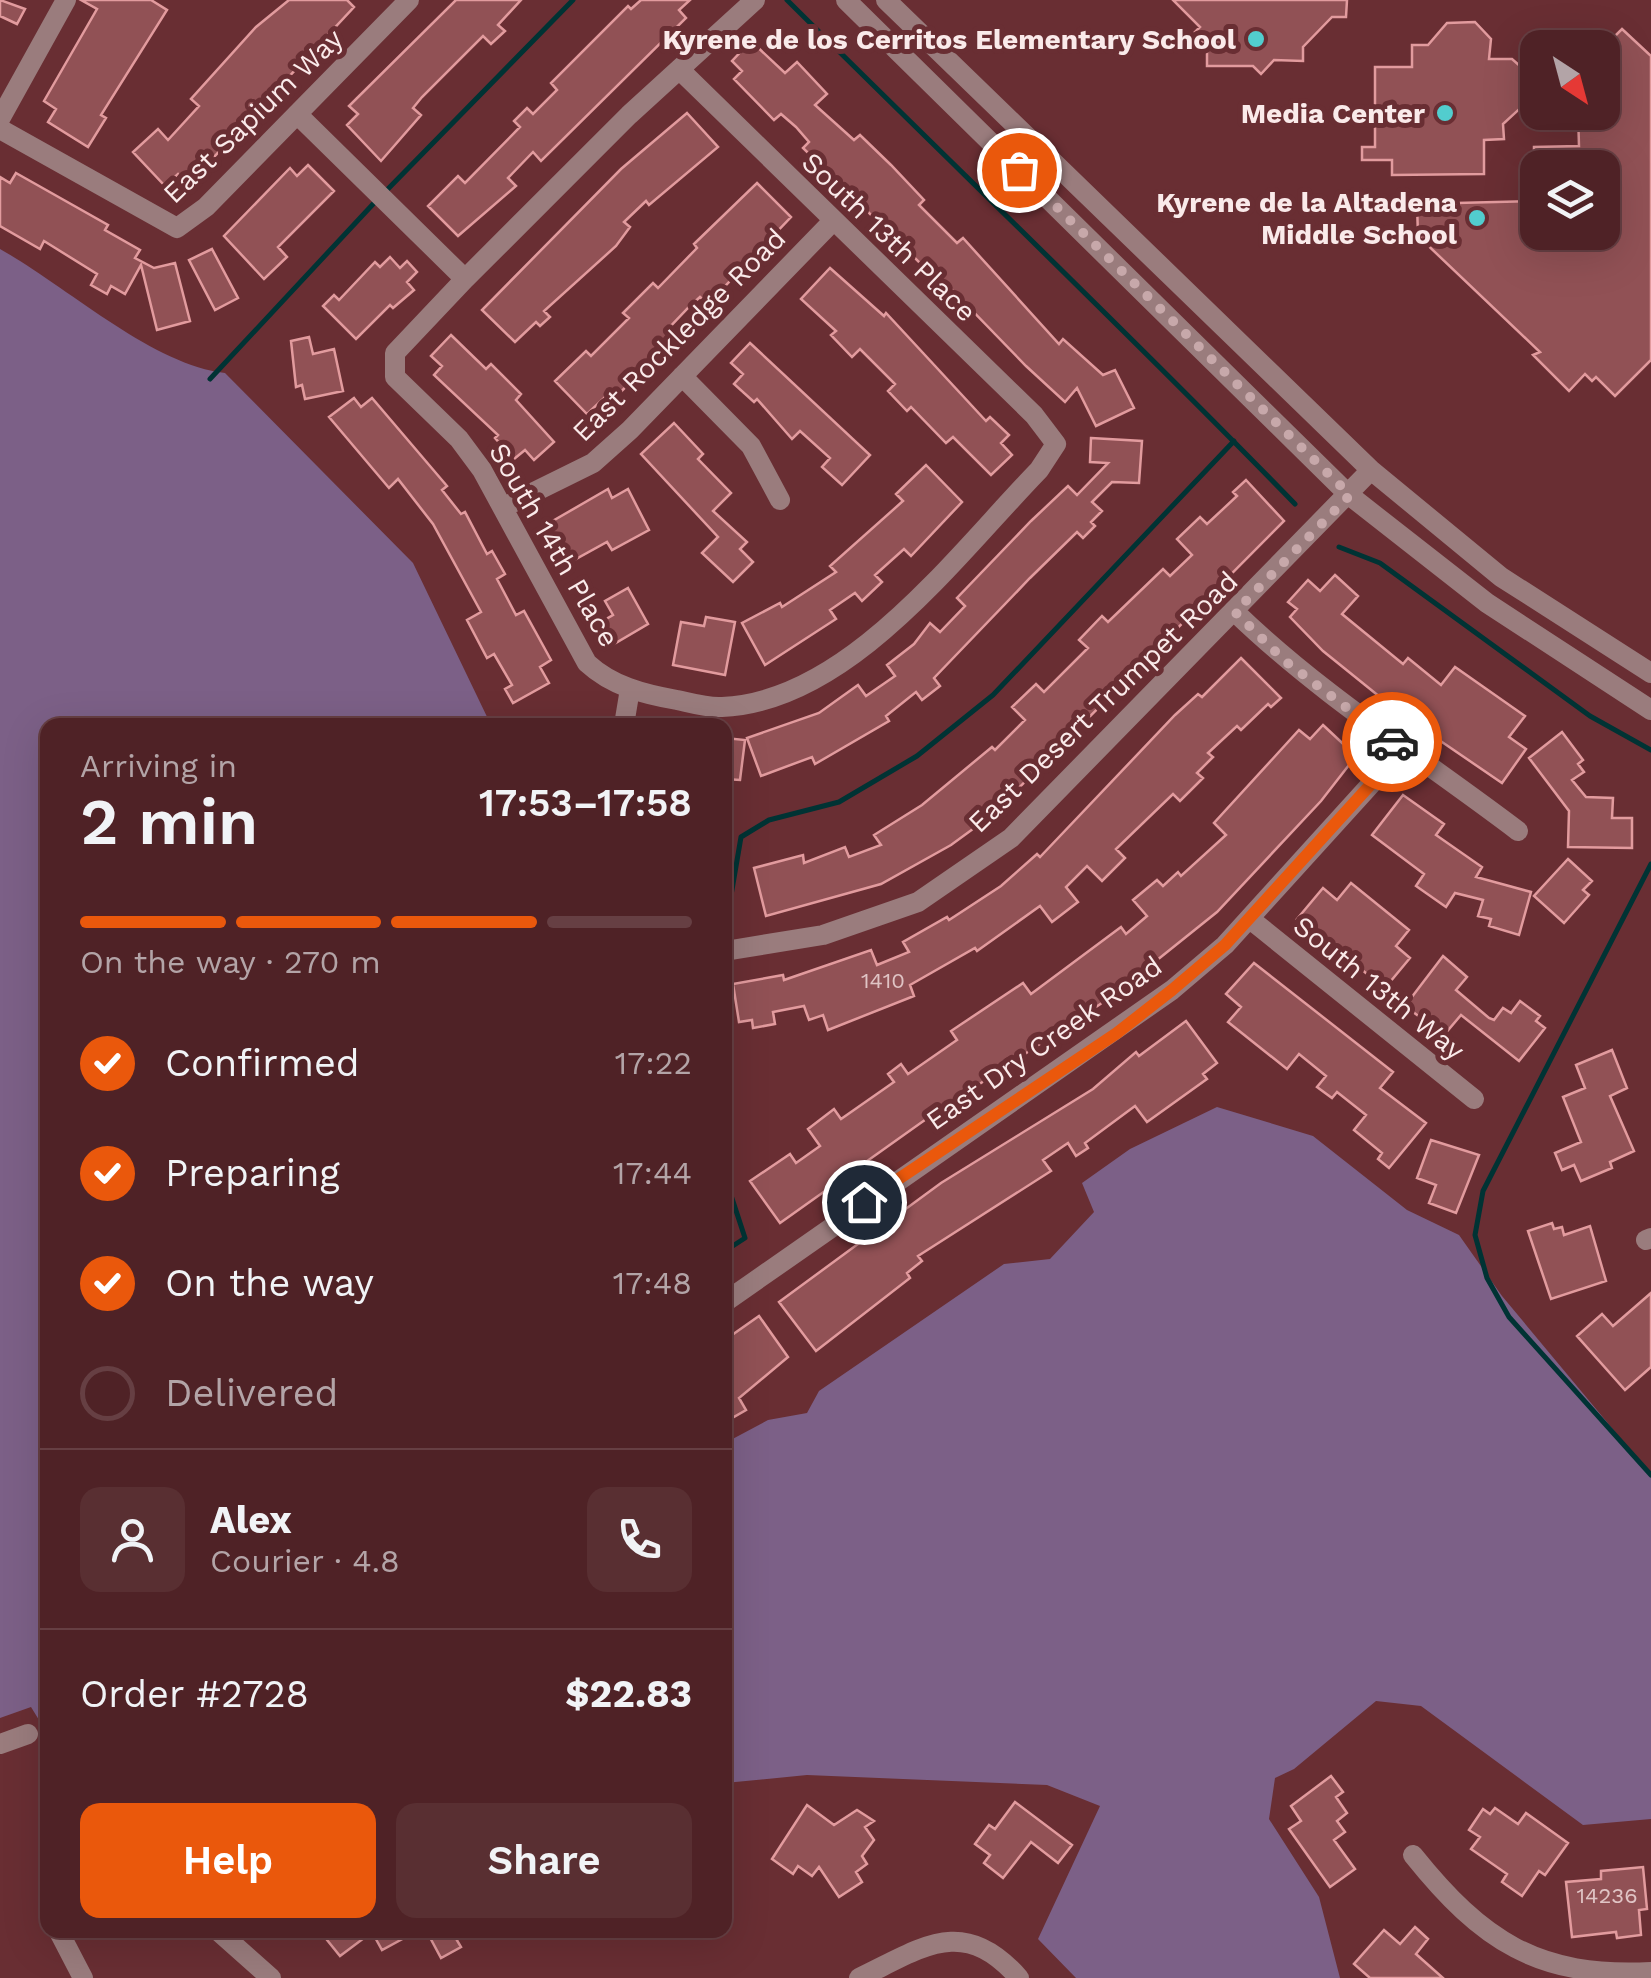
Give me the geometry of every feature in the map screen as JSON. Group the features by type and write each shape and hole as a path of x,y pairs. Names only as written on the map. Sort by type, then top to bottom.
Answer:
{"street":[{"path":"0,119 66,0"},
{"name":"East Sapium Way","path":"0,130 177,228 206,207 409,0"},
{"name":"South 14th Place","path":"755,0 629,115 394,353 394,377 459,439 504,507 587,663 606,681 720,708 799,688 888,626 1038,470 1056,444"},
{"path":"846,0 1350,495 1487,603 1651,710"},
{"path":"886,0 1371,470 1501,577 1651,673"},
{"name":"South 13th Place","path":"680,72 1034,415 1056,444"},
{"path":"297,114 465,280"},
{"path":"1066,216 1088,194"},
{"name":"East Rockledge Road","path":"504,507 592,463 630,430 833,220"},
{"path":"682,376 752,446 780,500"},
{"name":"East Desert Trumpet Road","path":"732,950 840,929 918,902 1011,838 1371,470"},
{"path":"1235,612 1285,661 1518,831"},
{"path":"625,718 630,688"},
{"name":"East Dry Creek Road","path":"732,1297 928,1156 1117,1033 1225,945 1402,750"},
{"name":"South 13th Way","path":"1250,919 1474,1099"},
{"path":"0,1744 28,1734"},
{"path":"1413,1855 1485,1934 1523,1956 1571,1971 1651,1972"},
{"path":"62,1938 82,1978"},
{"path":"225,1938 270,1978"},
{"path":"859,1978 939,1942 963,1939 984,1946 1019,1978"}],"shaded area":[{"path":"0,249 139,340 197,367 225,373 413,563 488,718 40,718 40,1722 31,1707 0,1718"},
{"path":"1217,1107 1313,1136 1407,1210 1459,1235 1502,1296 1651,1475 1651,1819 1583,1825 1421,1706 1376,1701 1294,1769 1275,1778 1269,1819 1319,1897 1340,1978 1076,1978 1038,1939 1100,1806 1047,1785 807,1775 732,1782 732,1439 768,1420 807,1413 819,1391 1004,1264 1050,1259 1094,1212 1082,1183 1130,1149"}],"building":[{"path":"0,0 25,9 17,24 0,16"},
{"path":"81,0 151,0 167,10 101,115 106,118 88,147 48,122 56,109 44,101 97,9"},
{"path":"289,0 347,0 354,7 199,173 187,184 178,174 165,186 133,152 158,129 168,140 199,106 191,99 256,27"},
{"path":"456,0 521,0 498,25 505,31 491,44 483,36 422,97 413,108 421,115 381,161 347,125 358,114 349,106"},
{"path":"641,0 690,0 679,10 686,18 541,161 533,152 508,178 516,186 458,236 428,206 458,176 465,183 520,127 514,121 527,108 533,114 557,90 551,83 628,6 631,9"},
{"name":"Kyrene de los Cerritos Elementary School","path":"1173,0 1347,0 1346,17 1332,17 1303,47 1303,61 1274,60 1261,74 1253,66 1207,66 1207,45 1194,33 1200,27"},
{"name":"Media Center","path":"1475,22 1491,39 1489,59 1512,59 1520,66 1520,108 1503,124 1504,139 1484,140 1484,174 1392,175 1392,160 1362,160 1362,147 1375,147 1375,67 1412,67 1412,45 1428,45 1447,23"},
{"name":"Kyrene de la Altadena Middle School","path":"1620,31 1651,56 1651,360 1615,396 1596,377 1592,381 1585,374 1569,391 1533,355 1540,352 1418,236 1417,204 1520,201 1520,250 1620,250 1620,150 1534,147 1579,146 1579,130 1620,130"},
{"path":"751,41 785,73 797,62 827,94 815,105 854,140 860,135 891,165 924,200 919,205 957,243 963,238 1059,344 1063,339 1103,375 1115,370 1134,408 1096,426 1077,388 1065,402 1026,366 927,264 924,267 803,148 809,142 796,127 781,114 774,120 734,79 742,71 732,61"},
{"path":"687,113 718,147 624,222 630,227 616,246 544,311 550,317 540,326 536,322 515,342 482,310 621,169"},
{"path":"308,165 334,191 278,247 287,257 264,279 224,236 290,168 297,176"},
{"path":"16,173 108,225 105,230 140,250 135,258 154,268 175,263 190,321 157,330 141,265 125,294 111,286 107,294 91,285 97,274 44,241 40,249 0,226 0,177 10,183"},
{"path":"757,183 791,217 708,304 700,297 688,308 668,329 676,336 609,404 604,398 587,414 555,381 586,351 591,356 629,318 623,313 653,283 658,288 697,248 694,244"},
{"path":"212,249 238,298 215,310 189,260"},
{"path":"390,257 400,268 407,261 417,272 407,282 414,290 393,308 390,305 356,339 323,306 334,295 339,300 375,262 380,267"},
{"path":"830,268 884,316 886,313 986,421 990,417 1009,435 1001,443 1012,455 991,475 953,437 946,443 911,407 907,411 888,391 895,384 860,349 852,357 831,335 836,331 801,299"},
{"path":"451,335 486,369 491,364 521,394 516,400 554,442 534,460 525,450 514,459 495,438 498,435 434,375 442,366 431,356"},
{"path":"309,337 313,354 334,349 343,391 305,399 302,385 296,387 291,341"},
{"path":"750,343 870,455 842,485 822,467 830,458 800,431 792,439 757,399 754,402 734,384 743,374 731,363"},
{"path":"354,398 361,407 372,398 447,486 442,490 461,514 465,512 487,554 492,551 505,574 497,579 516,615 524,611 551,660 540,667 549,683 513,703 505,689 512,685 494,654 487,658 467,620 481,612 433,524 398,479 389,488 329,417"},
{"path":"674,423 703,454 698,459 731,493 713,511 747,542 740,549 753,562 733,582 702,553 718,537 641,454"},
{"path":"1091,438 1142,441 1139,483 1112,482 1092,502 1102,511 1091,522 1095,526 1083,538 1077,532 1030,578 934,678 940,686 922,700 916,692 886,716 889,721 815,764 812,757 761,776 747,738 819,713 858,685 866,696 895,676 887,665 914,644 930,623 940,632 965,606 957,598 1031,521 1068,486 1077,495 1108,463 1090,462"},
{"path":"926,465 962,502 911,556 904,549 875,575 882,582 862,601 855,593 830,610 836,619 765,665 742,623 780,603 782,607 836,572 830,566 903,501 896,494"},
{"path":"1246,480 1284,521 992,815 951,845 881,884 766,916 754,868 803,855 804,863 845,847 849,857 881,845 874,835 922,805 992,747 995,750 1025,720 1012,707 1036,684 1044,692 1088,648 1079,640 1102,616 1108,622 1163,569 1170,576 1192,555 1177,539 1200,517 1207,524 1237,496 1233,492"},
{"path":"608,489 612,498 628,489 649,530 612,550 607,542 565,565 544,526"},
{"path":"1335,575 1358,596 1342,614 1403,664 1408,658 1441,685 1455,667 1525,716 1509,737 1526,749 1502,783 1401,714 1323,651 1290,617 1297,609 1288,602 1308,580 1320,591"},
{"path":"628,588 648,624 614,644 601,622 613,615 605,601"},
{"path":"706,617 735,622 725,675 673,665 681,622 704,626"},
{"path":"1241,658 1281,698 1271,707 1268,704 1241,730 1237,726 1208,753 1213,757 1197,773 1203,778 1180,801 1173,794 1116,849 1125,858 1102,881 1087,866 1066,887 1078,902 1052,922 1040,906 977,951 975,948 910,985 914,996 828,1030 823,1015 809,1020 804,1006 773,1012 775,1024 753,1028 752,1020 739,1022 733,984 783,975 784,980 871,950 877,965 909,952 903,942 947,917 949,920 1001,886 1037,854 1040,857 1175,715 1198,694 1202,697"},
{"path":"1323,725 1356,756 1321,801 1217,912 1111,997 922,1122 780,1223 750,1181 790,1154 796,1163 820,1146 808,1129 834,1109 841,1119 894,1082 888,1074 901,1064 908,1074 957,1040 951,1031 1023,983 1031,994 1121,927 1126,934 1147,916 1133,900 1157,880 1163,886 1178,872 1181,876 1226,835 1214,823 1299,730 1310,739"},
{"path":"1562,732 1583,760 1578,764 1584,772 1572,780 1586,797 1613,798 1612,818 1632,818 1632,848 1568,847 1569,811 1529,758"},
{"path":"732,739 745,740 740,780 732,779"},
{"path":"1403,795 1444,824 1436,835 1482,867 1476,877 1531,892 1519,935 1489,926 1491,919 1478,916 1483,900 1455,893 1446,907 1416,886 1424,874 1372,835"},
{"path":"1568,859 1592,881 1583,890 1589,895 1564,923 1534,896"},
{"path":"1351,883 1409,930 1396,946 1410,958 1385,988 1297,919 1323,888 1337,900"},
{"path":"1443,956 1467,977 1456,990 1489,1018 1494,1020 1503,1008 1511,1013 1520,1001 1540,1016 1536,1021 1545,1028 1519,1061 1461,1015 1444,1035 1405,1006"},
{"path":"1254,963 1393,1072 1380,1088 1426,1123 1389,1168 1378,1159 1382,1153 1354,1130 1366,1115 1337,1092 1332,1098 1317,1087 1326,1076 1299,1054 1287,1069 1228,1022 1241,1007 1226,994"},
{"path":"1186,1021 1217,1063 1203,1074 1207,1079 1147,1122 1135,1106 1085,1143 1088,1148 1076,1156 1068,1143 1043,1160 1051,1171 918,1256 922,1261 907,1273 910,1278 816,1351 779,1302 941,1183 1093,1089 1136,1052 1139,1056"},
{"path":"1612,1050 1627,1088 1610,1096 1634,1151 1610,1162 1612,1168 1581,1181 1574,1165 1562,1170 1555,1153 1581,1142 1563,1097 1585,1088 1576,1065"},
{"path":"1431,1140 1479,1155 1456,1213 1429,1203 1436,1185 1417,1178"},
{"path":"1552,1223 1554,1229 1562,1227 1564,1235 1590,1226 1606,1281 1551,1299 1528,1231"},
{"path":"1651,1293 1651,1367 1625,1390 1577,1336 1602,1314 1613,1326"},
{"path":"759,1316 788,1357 739,1398 746,1410 732,1418 732,1335"},
{"path":"1331,1776 1343,1792 1336,1797 1347,1813 1337,1821 1345,1832 1334,1840 1355,1869 1330,1887 1289,1829 1301,1821 1291,1806"},
{"path":"1015,1802 1072,1845 1058,1863 1031,1842 1003,1878 984,1863 990,1855 975,1844 989,1825 995,1829"},
{"path":"807,1805 834,1825 857,1810 874,1821 865,1827 874,1840 862,1856 867,1864 856,1872 862,1882 839,1897 819,1867 812,1876 798,1866 793,1874 772,1859"},
{"path":"1495,1808 1518,1824 1526,1813 1568,1843 1545,1875 1539,1871 1522,1896 1502,1882 1507,1874 1471,1849 1480,1837 1469,1830 1483,1809 1490,1814"},
{"path":"1643,1867 1647,1909 1639,1910 1641,1935 1617,1938 1616,1932 1572,1937 1566,1882 1601,1879 1601,1871"},
{"path":"1415,1927 1428,1939 1416,1954 1443,1978 1370,1978 1354,1964 1384,1930 1400,1944"},
{"path":"325,1938 364,1938 340,1956"},
{"path":"375,1938 404,1938 382,1950"},
{"path":"430,1938 456,1938 461,1947 441,1958"}],"waterway":[{"path":"383,194 573,0"},
{"path":"787,0 1295,504"},
{"path":"210,379 375,202"},
{"path":"732,890 741,837 769,820 839,802 917,756 993,695 1234,441"},
{"path":"1339,547 1380,563 1590,716 1651,750"},
{"path":"1651,864 1483,1191 1475,1235 1487,1278 1509,1317 1651,1475"},
{"path":"732,1198 745,1238 732,1246"}],"way so far":[{"path":"1019,170 1350,495 1235,612 1285,661 1392,742"}],"place":[{"name":"Kyrene de los Cerritos Elementary School","path":"1256,39"},
{"name":"Media Center","path":"1445,113"},
{"name":"Kyrene de la Altadena Middle School","path":"1477,218"}],"route":[{"path":"864,1202 1117,1033 1225,945 1402,750 1392,742"}]}
